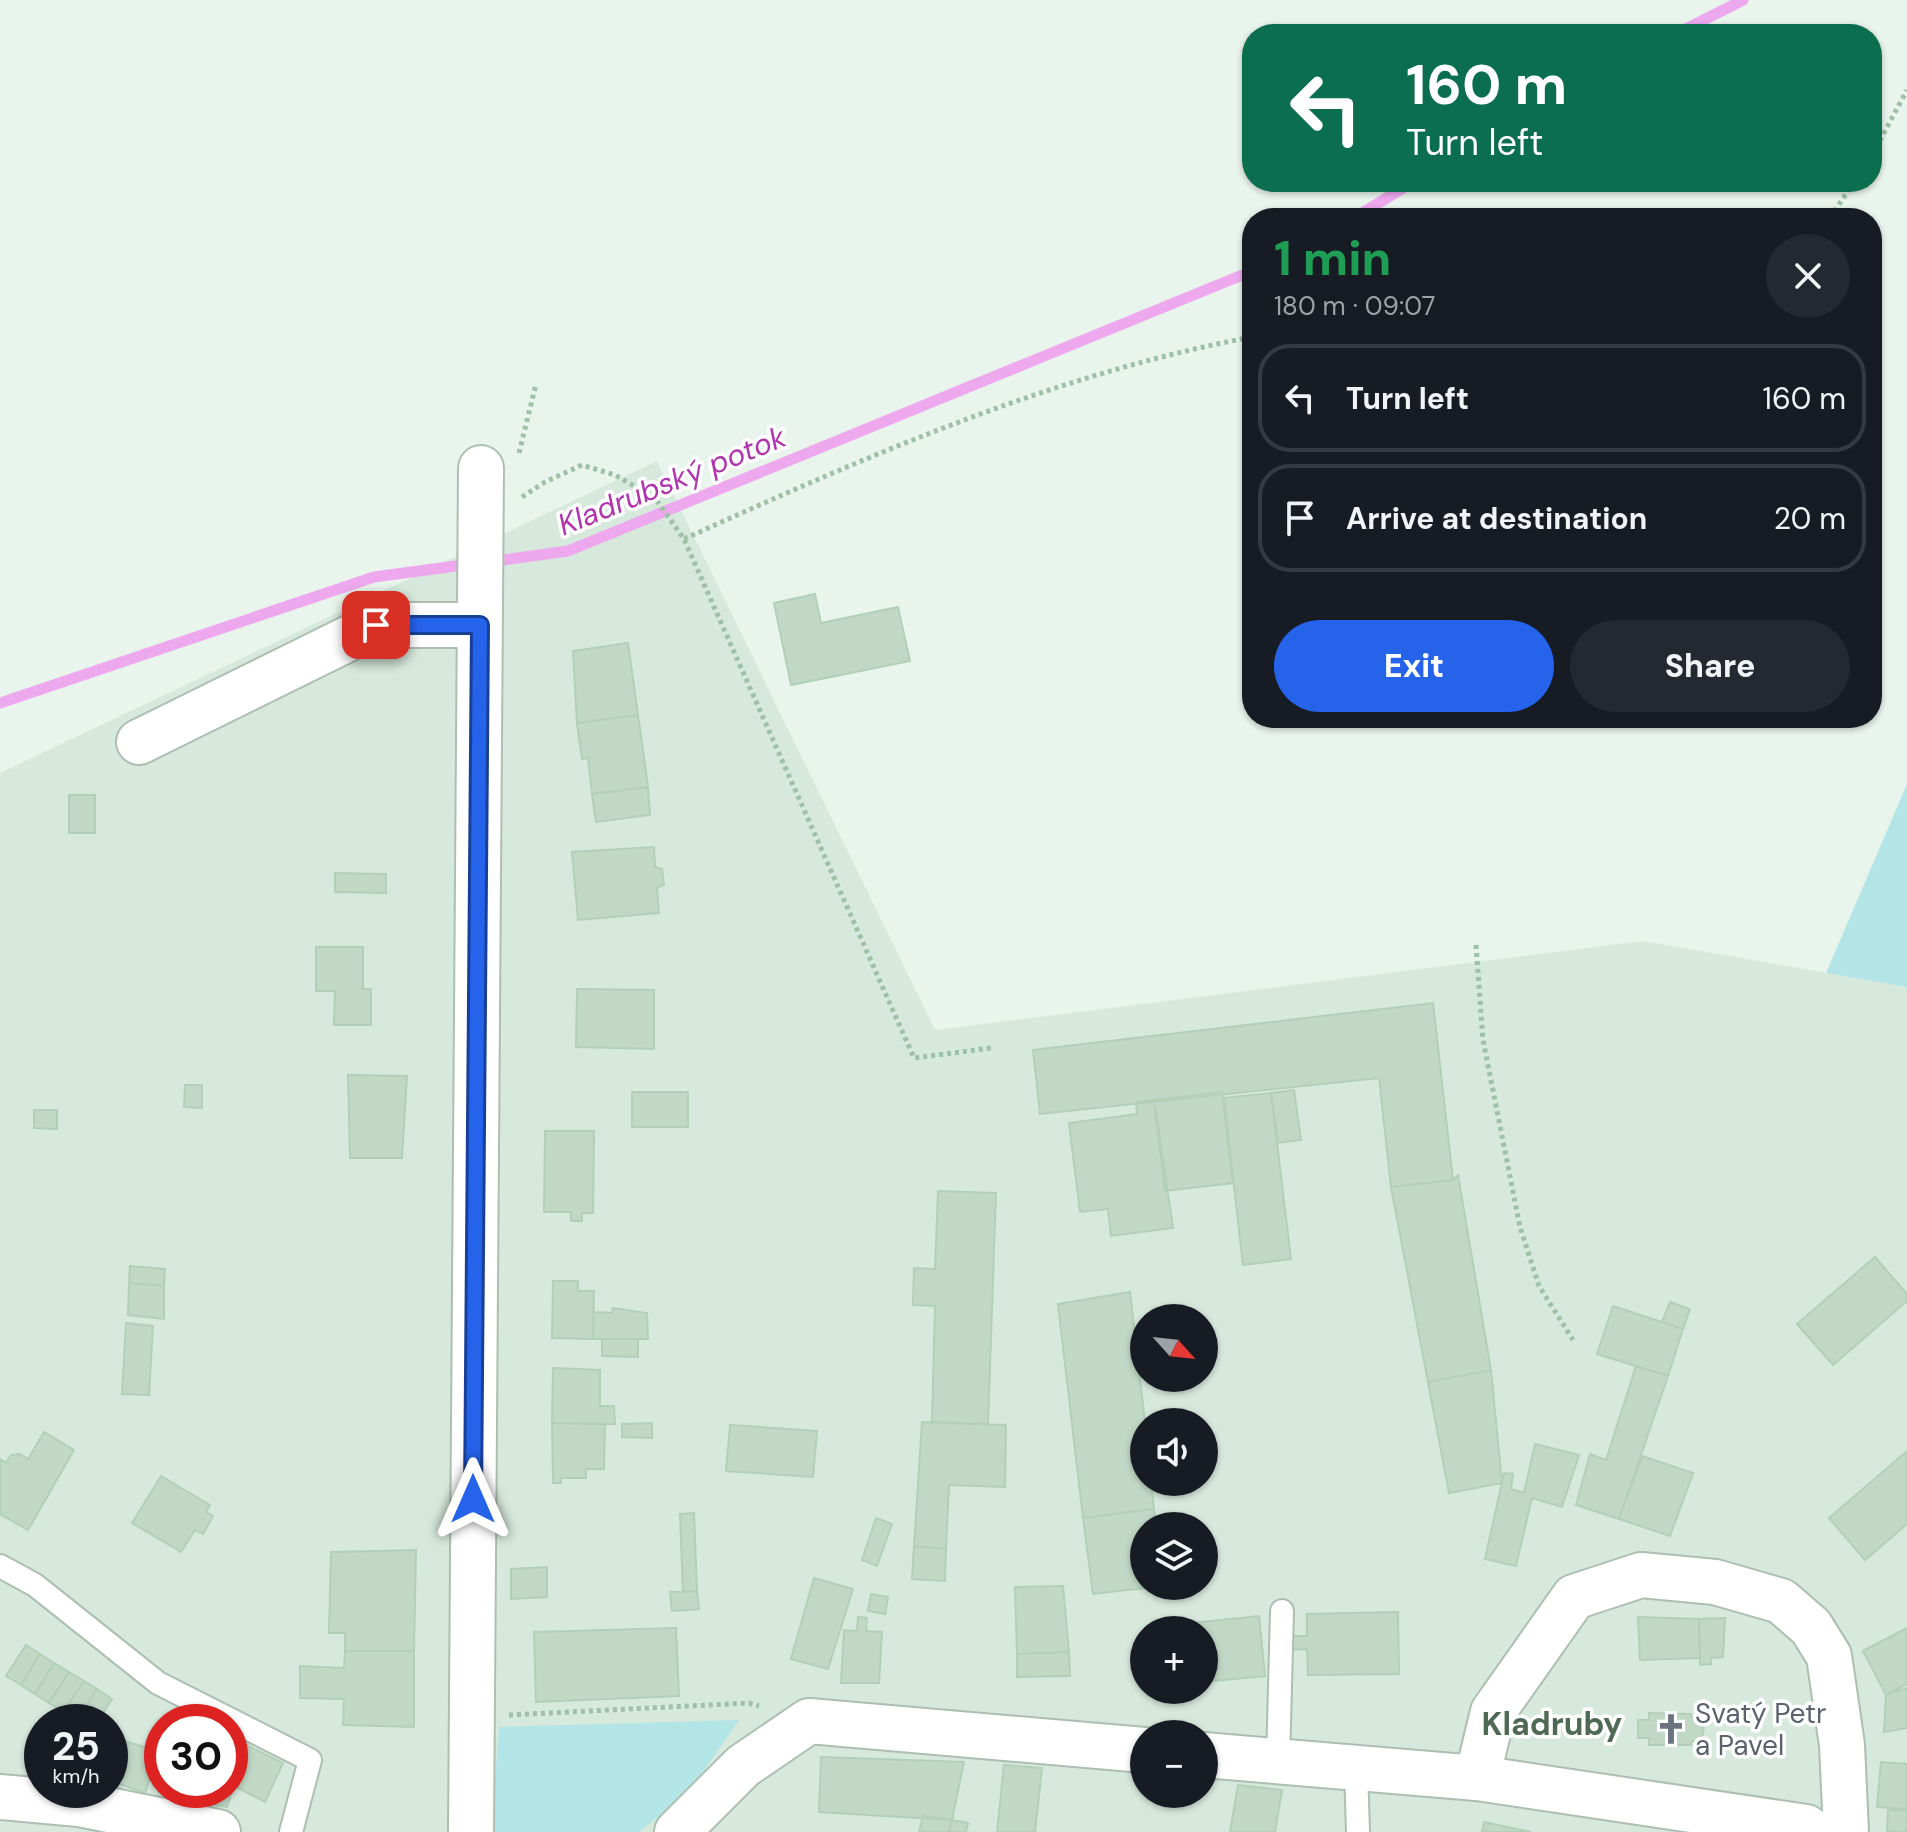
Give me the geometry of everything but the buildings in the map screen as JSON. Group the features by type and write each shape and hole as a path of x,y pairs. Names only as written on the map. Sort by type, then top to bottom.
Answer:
{"street":[{"path":"471,1832 481,468"},
{"path":"139,742 376,625 480,625"},
{"path":"1477,1778 1493,1712 1574,1597 1641,1575 1715,1582 1781,1601 1811,1627 1829,1656 1842,1745 1846,1832"},
{"path":"677,1832 743,1766 809,1721 1130,1749"},
{"path":"1218,1756 1477,1778 1806,1827 1813,1832"},
{"path":"0,1797 79,1804 218,1832"}],"lane":[{"path":"0,1566 35,1585 158,1683 310,1760 291,1832"},
{"path":"1278,1761 1282,1611"},
{"path":"1356,1768 1358,1832"}],"path":[{"path":"1882,136 1907,90"},
{"path":"684,539 835,471 1031,396 1181,350 1242,339"},
{"path":"515,502 545,482 582,465 615,475 655,498 684,539 914,1058 991,1048"},
{"path":"1476,945 1483,1040 1520,1227 1539,1286 1573,1340"},
{"path":"472,1717 749,1703 809,1721"}],"shaded area":[{"path":"657,461 935,1030 1643,941 1907,987 1907,1832 0,1832 0,773"},
{"path":"1907,784 1907,987 1826,973"},
{"path":"739,1720 689,1792 639,1832 491,1832 499,1727"}],"waterway":[{"name":"Kladrubský potok","path":"1696,24 1743,0"},
{"name":"Kladrubský potok","path":"1370,208 1397,192"},
{"name":"Kladrubský potok","path":"488,562 568,551 1242,275"},
{"name":"Kladrubský potok","path":"0,703 374,577 471,564"}],"place":[{"name":"Svatý Petr a Pavel","path":"1671,1729"}],"district":[{"name":"Kladruby","path":"1552,1724"}],"route":[{"path":"376,625 480,625 473,1499"}]}
